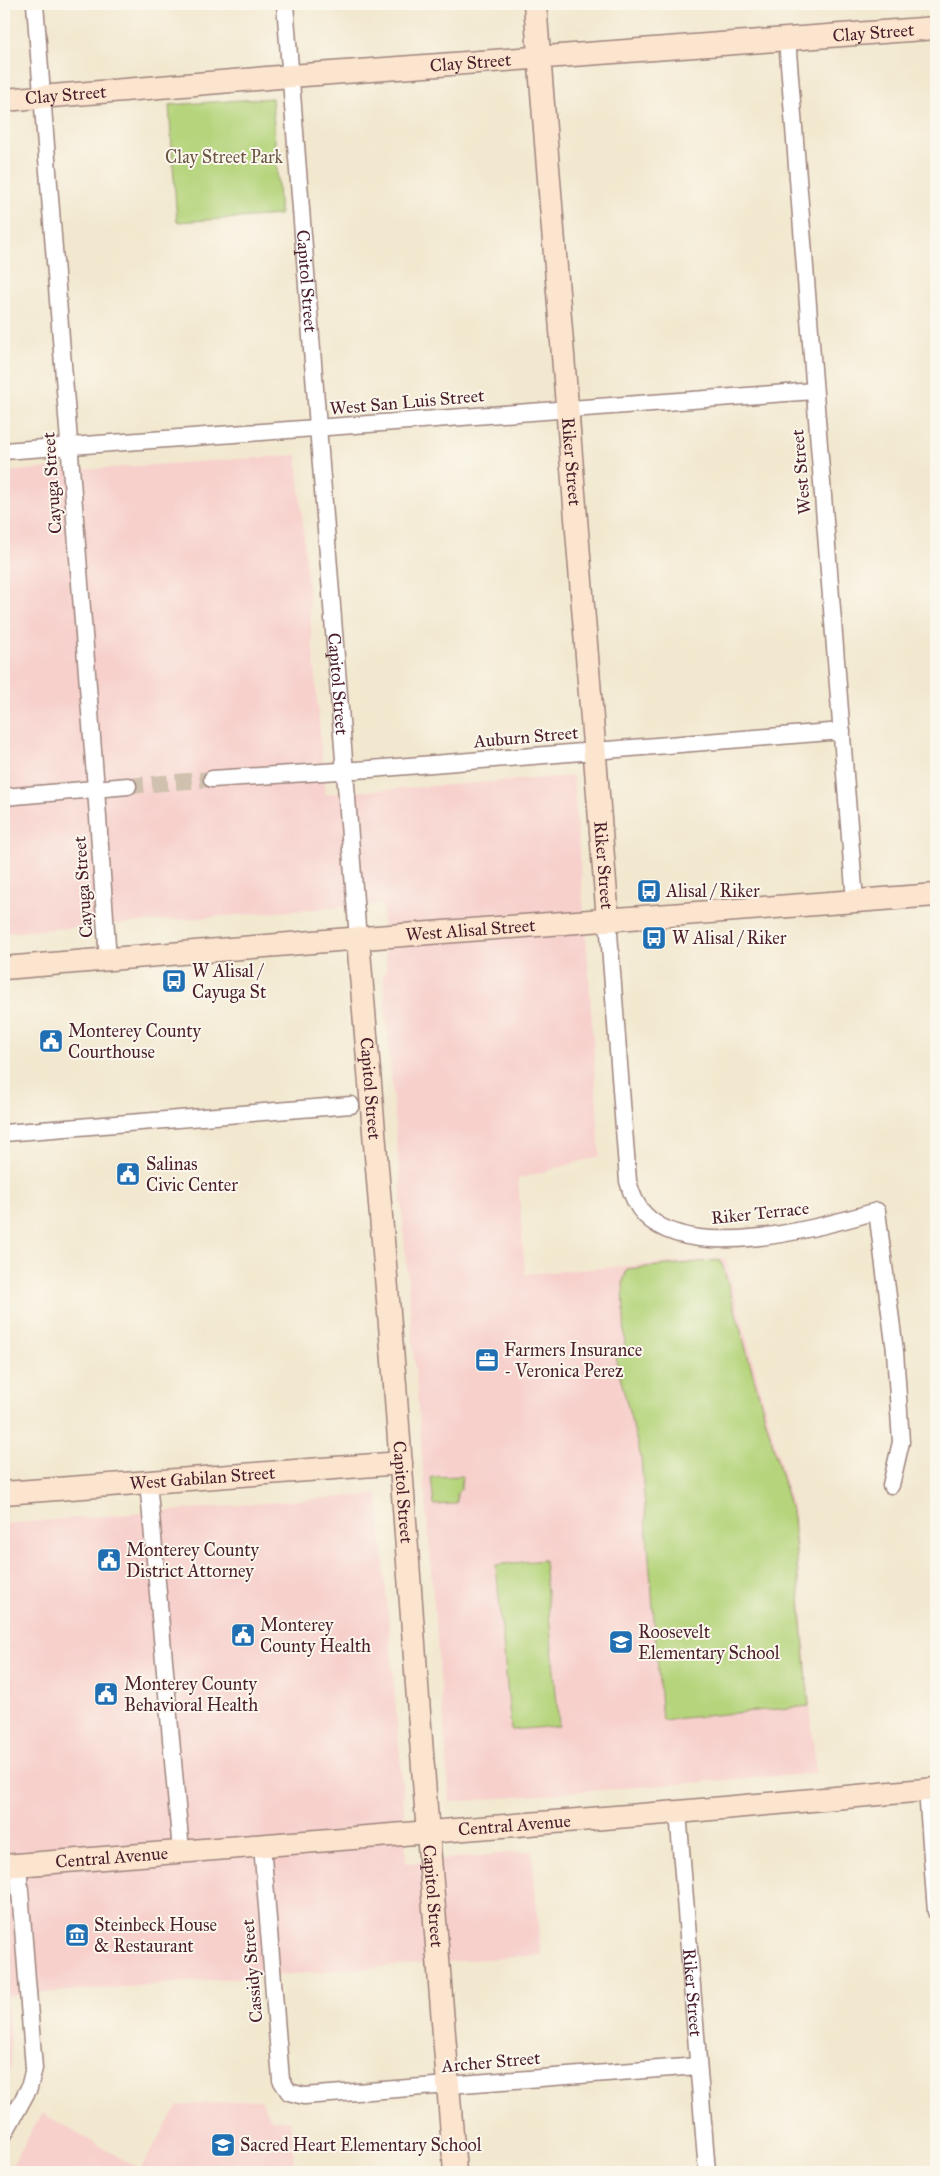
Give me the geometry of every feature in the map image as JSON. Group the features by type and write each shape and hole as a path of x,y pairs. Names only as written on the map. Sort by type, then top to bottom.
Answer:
{"street":[{"name":"Cayuga Street","path":"35,4 108,960"},
{"name":"Capitol Street","path":"285,4 344,771 401,1462 455,2172"},
{"name":"Riker Street","path":"535,4 593,751 608,920"},
{"name":"Clay Street","path":"4,100 291,76 936,28"},
{"name":"West Street","path":"787,39 855,901"},
{"name":"West San Luis Street","path":"4,452 318,430 814,391"},
{"name":"Auburn Street","path":"212,779 344,771 842,730"},
{"path":"4,797 128,786"},
{"name":"West Alisal Street","path":"4,968 936,895"},
{"name":"Riker Terrace","path":"608,920 628,1180 632,1194 645,1215 668,1230 682,1236 713,1240 804,1230 877,1211 895,1351 901,1442 892,1485"},
{"path":"4,1133 351,1106"},
{"name":"West Gabilan Street","path":"4,1494 401,1462"},
{"path":"148,1481 181,1851"},
{"path":"932,1790 936,1912"},
{"name":"Central Avenue","path":"11,1865 932,1790"},
{"name":"Riker Street","path":"678,1812 707,2172"},
{"name":"Cassidy Street","path":"262,1845 281,2080 289,2092"},
{"path":"4,2134 29,2088 34,2068 11,1865"},
{"name":"Archer Street","path":"289,2092 304,2096 698,2066"}],"shaded area":[{"path":"297,455 325,794 573,776 588,961 600,1156 518,1179 525,1274 725,1258 794,1512 816,1773 450,1802 383,975 386,969 382,904 4,933 4,472 48,468 94,469"},
{"path":"378,1494 404,1806 406,1863 532,1851 541,1955 6,1996 11,2052 10,2072 4,2088 4,1524"},
{"name":"Sacred Heart Elementary School","path":"261,2099 271,2119 290,2121 295,2172 8,2172 42,2113 140,2169 178,2106"}],"green space":[{"name":"Clay Street Park","path":"272,98 280,215 177,222 169,105"},
{"path":"721,1260 793,1517 809,1706 662,1720 641,1458 614,1353 625,1350 623,1281 627,1269"},
{"path":"462,1476 461,1489 457,1493 457,1502 454,1504 434,1505 431,1477"},
{"path":"544,1560 559,1726 511,1730 496,1565"}],"tunnel":[{"path":"128,786 212,779"}],"place":[{"name":"Alisal / Riker","path":"649,891"},
{"name":"W Alisal / Riker","path":"654,938"},
{"name":"W Alisal / Cayuga St","path":"174,981"},
{"name":"Monterey County Courthouse","path":"51,1041"},
{"name":"Salinas Civic Center","path":"128,1174"},
{"name":"Farmers Insurance - Veronica Perez","path":"487,1360"},
{"name":"Monterey County District Attorney","path":"109,1560"},
{"name":"Monterey County Health","path":"243,1635"},
{"name":"Roosevelt Elementary School","path":"621,1642"},
{"name":"Monterey County Behavioral Health","path":"106,1694"},
{"name":"Steinbeck House & Restaurant","path":"77,1935"},
{"name":"Sacred Heart Elementary School","path":"223,2145"}]}
